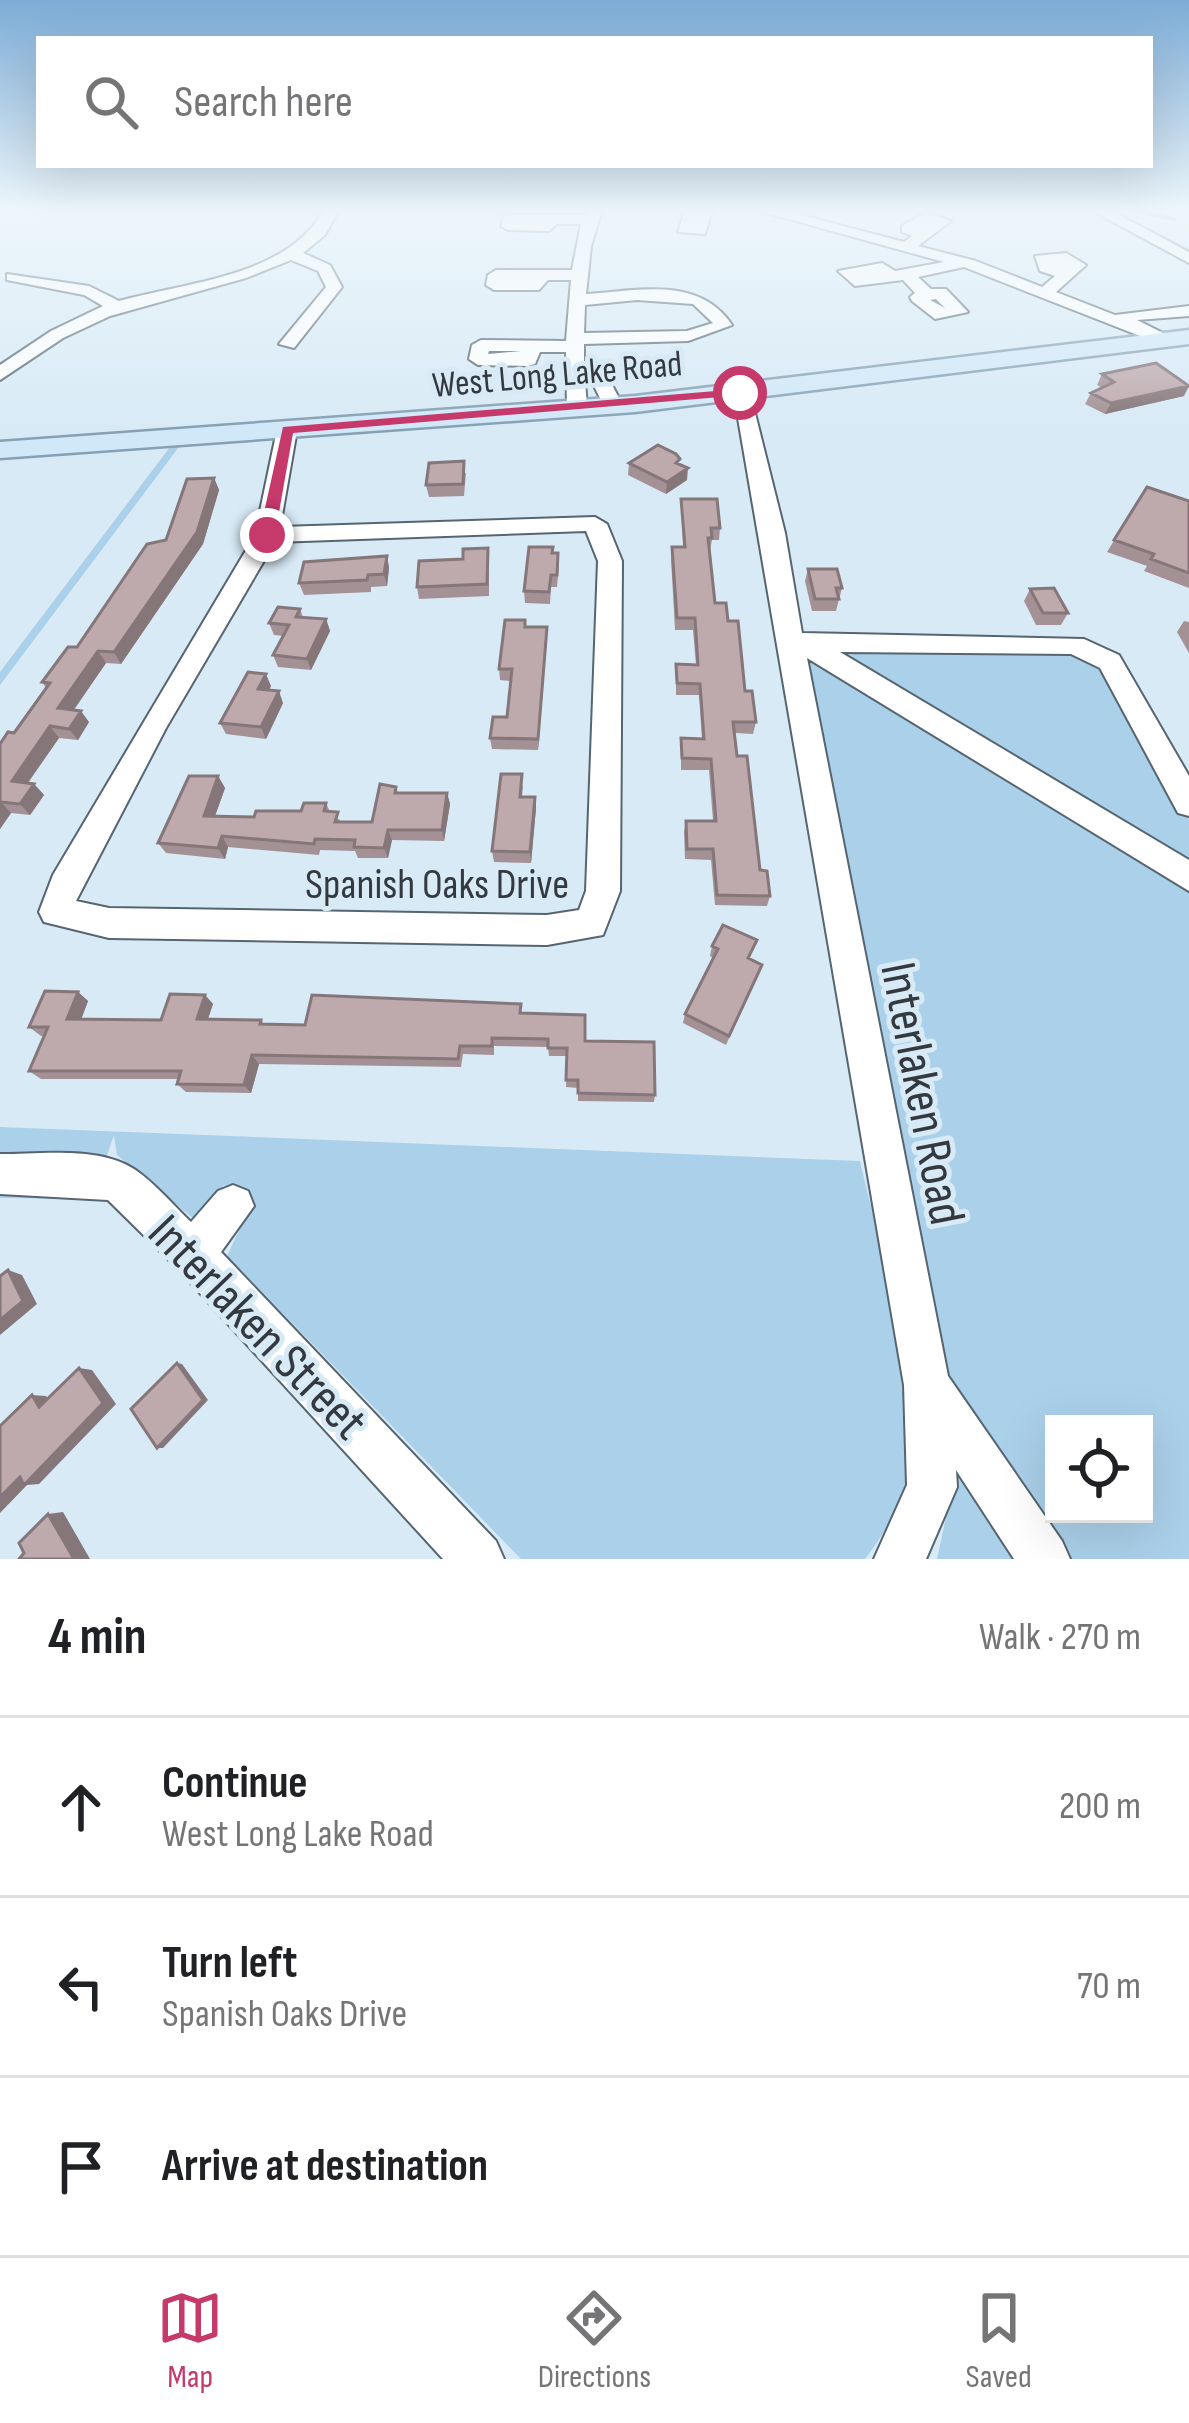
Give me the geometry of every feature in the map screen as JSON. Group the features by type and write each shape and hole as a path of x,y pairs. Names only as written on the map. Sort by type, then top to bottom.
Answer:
{"main road":[{"name":"West Long Lake Road","path":"0,450 613,406 1162,340"}],"street":[{"path":"41,283 89,291 117,308"},
{"path":"0,374 40,344 117,308 206,283"},
{"path":"288,344 334,287 332,283"},
{"path":"577,409 580,283"},
{"path":"910,283 928,295"},
{"path":"1020,283 1162,340"},
{"path":"1045,292 1055,283"},
{"path":"532,346 576,350 688,336 723,325 716,310 690,297 579,300"},
{"path":"1106,318 1189,311"},
{"path":"576,350 613,406"},
{"name":"Interlaken Road","path":"740,393 792,642 810,762 927,1385 932,1487 900,1559"},
{"name":"Spanish Oaks Drive","path":"267,535 595,524 610,561 603,891 591,923 547,930 133,923 56,912 65,885 154,723 267,535 287,430"},
{"path":"792,642 1048,644 1093,650 1110,662 1189,804"},
{"path":"792,642 825,655 1189,877"},
{"name":"Interlaken Street","path":"0,1174 92,1176 119,1183 192,1253 478,1559"},
{"path":"192,1253 233,1206"},
{"path":"927,1385 1044,1559"}],"shaded area":[{"path":"170,447 179,447 0,685 0,672"},
{"path":"1060,649 1095,660 1189,820 1189,867 855,666 849,656 861,650"},
{"path":"807,657 1189,890 1189,1559 1063,1559 954,1388 926,1306"},
{"path":"0,1127 860,1161 907,1372 912,1455 902,1497 865,1559 521,1559 227,1256 245,1218 247,1195 224,1185 195,1220 117,1155 114,1135 92,1199 0,1198"},
{"path":"957,1466 1022,1559 937,1559"}],"building":[{"path":"1156,363 1189,386 1111,403 1091,393 1114,382 1102,374"},
{"path":"658,445 676,454 680,459 676,463 688,468 667,482 629,463"},
{"path":"464,461 463,484 426,485 429,463"},
{"path":"214,478 197,532 114,652 98,651 58,708 81,711 69,729 50,726 12,781 34,784 20,804 0,803 0,744 8,732 14,733 50,683 42,682 68,647 77,647 147,544 166,540 187,479"},
{"path":"1147,487 1189,501 1189,573 1114,540"},
{"path":"681,499 717,499 720,528 711,528 712,538 708,538 715,603 726,603 728,621 738,621 745,691 752,691 756,722 733,722 737,756 747,756 760,870 767,871 770,896 717,895 713,849 687,849 686,821 716,821 711,759 682,758 681,738 704,739 700,684 677,683 676,664 698,665 695,618 677,618 672,547 685,547"},
{"path":"529,547 553,547 552,553 558,553 557,575 551,575 549,592 524,591"},
{"path":"488,548 487,584 417,587 419,561 463,559 463,549"},
{"path":"387,556 384,574 368,575 367,580 299,583 304,562"},
{"path":"808,569 837,569 842,588 836,588 839,599 815,599"},
{"path":"1054,588 1068,613 1043,613 1030,589"},
{"path":"278,607 300,609 296,617 326,619 307,659 273,655 289,625 269,623"},
{"path":"505,620 525,620 525,627 547,627 538,739 490,738 493,717 507,717 512,669 499,669"},
{"path":"248,672 266,674 258,689 279,691 261,727 220,723"},
{"path":"501,774 522,774 520,797 535,797 530,852 492,851"},
{"path":"189,776 218,776 204,816 254,817 256,811 301,811 304,803 326,803 324,811 338,812 335,822 372,822 380,784 396,787 395,793 447,793 442,830 388,830 384,848 354,847 355,840 315,839 314,844 222,836 218,848 158,843"},
{"path":"723,925 757,940 748,958 762,965 729,1036 685,1014 718,949 712,946"},
{"path":"45,991 78,992 67,1019 161,1020 170,994 205,995 197,1019 261,1020 260,1024 305,1025 312,995 521,1004 520,1013 585,1015 585,1041 654,1042 655,1095 578,1093 578,1080 566,1080 567,1048 548,1048 548,1039 492,1038 492,1046 460,1046 458,1059 252,1055 244,1085 177,1084 181,1071 29,1071 48,1027 29,1027"},
{"path":"8,1270 23,1301 0,1320 0,1276"},
{"path":"177,1363 203,1400 157,1448 131,1409"},
{"path":"79,1368 103,1403 24,1485 20,1477 0,1497 0,1426 32,1395 39,1407"},
{"path":"48,1514 74,1559 19,1559 24,1553 19,1543"}],"route":[{"path":"267,535 287,430 740,393"}]}
